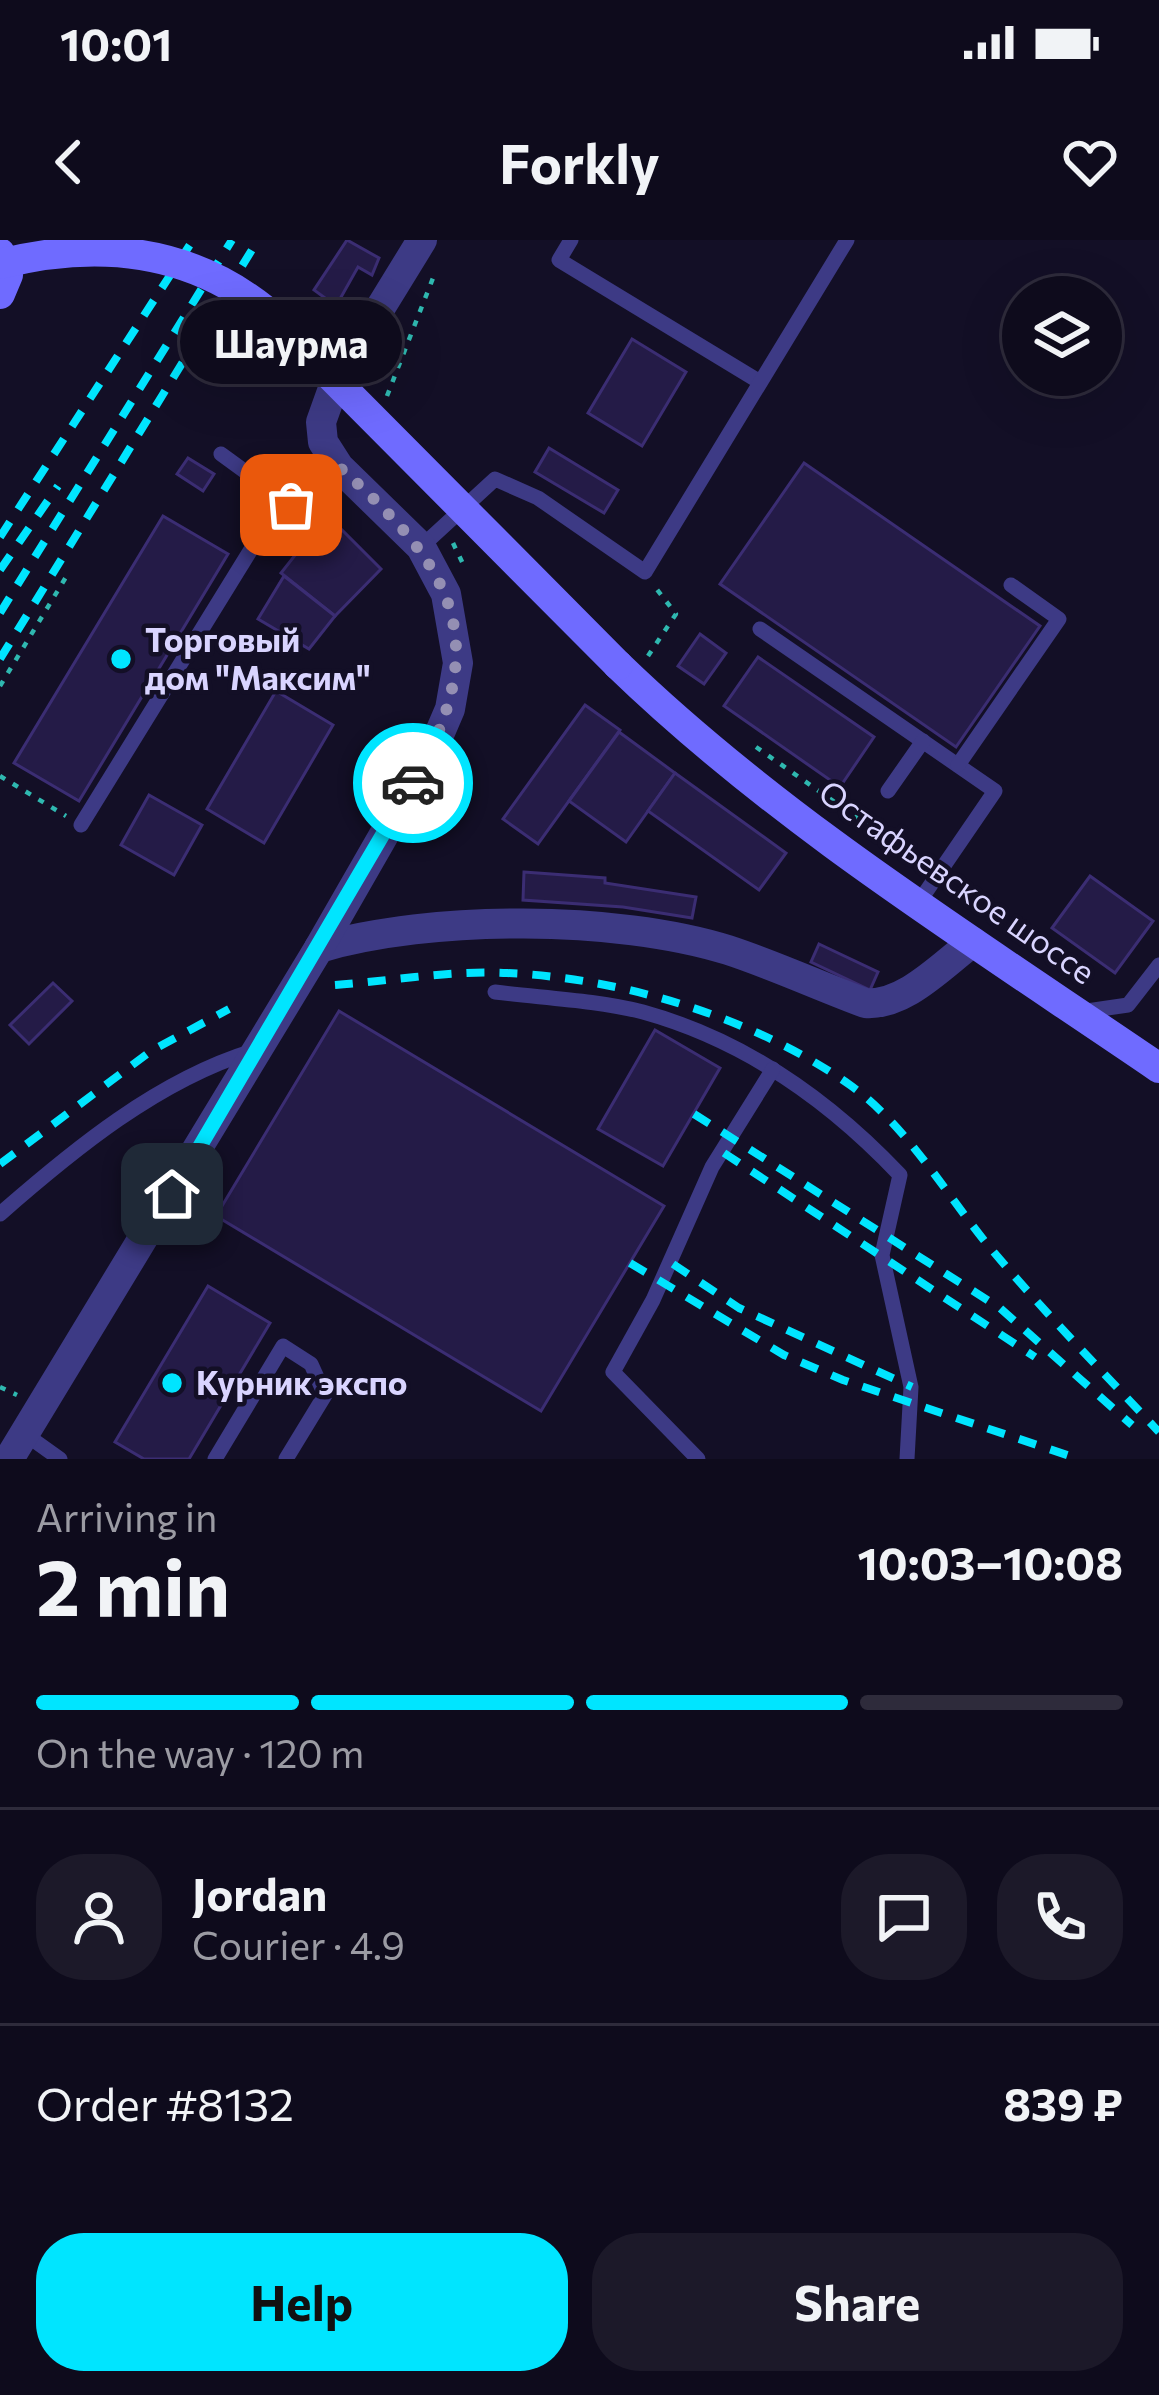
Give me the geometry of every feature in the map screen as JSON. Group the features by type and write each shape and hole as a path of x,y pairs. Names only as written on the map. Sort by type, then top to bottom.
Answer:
{"main road":[{"name":"Остафьевское шоссе","path":"0,264 55,249 133,249 196,267 232,286 266,311 618,665 715,752 973,942 1159,1068"},
{"path":"0,253 8,275 0,294"}],"street":[{"path":"17,1446 260,1049 432,751 449,710 458,663 456,635 430,536 339,467 322,442 326,403 431,250"},
{"path":"319,948 486,924 650,933 726,950 865,1004 882,1004 898,998 973,942"}],"lane":[{"path":"571,240 559,260 760,382"},
{"path":"430,536 495,479 538,498 645,572 847,240"},
{"path":"221,454 291,505"},
{"path":"81,825 255,543 291,505 339,467"},
{"path":"958,765 1059,619 1011,585"},
{"path":"760,629 995,791 919,902"},
{"path":"888,791 923,741"},
{"path":"1078,1013 1128,1005 1159,965"},
{"path":"495,992 640,1011 710,1035 773,1069 850,1122 900,1175 882,1255 911,1387 907,1459"},
{"path":"0,1214 159,1094 221,1060 260,1049"},
{"path":"698,1459 613,1372 653,1300 712,1166 773,1069"},
{"path":"215,1459 283,1346 311,1364 325,1395 286,1459"},
{"path":"17,1446 60,1459"}],"path":[{"path":"381,410 431,250"},
{"path":"430,536 462,554 469,582"},
{"path":"645,572 676,614 647,658 658,670"},
{"path":"0,686 66,578"},
{"path":"755,746 938,875"},
{"path":"0,776 81,825"}],"building":[{"path":"347,240 379,258 372,275 358,267 336,306 314,290"},
{"path":"230,323 247,334 237,348 221,337"},
{"path":"632,339 686,372 642,446 588,413"},
{"path":"549,448 618,490 604,513 535,472"},
{"path":"188,458 214,474 203,491 177,474"},
{"path":"804,463 1040,626 956,747 720,584"},
{"name":"Торговый дом \"Максим\"","path":"163,516 228,554 79,801 14,763"},
{"path":"318,526 339,527 381,569 335,616 281,573"},
{"path":"284,576 335,616 309,649 258,619"},
{"path":"700,634 726,653 704,684 678,666"},
{"path":"758,657 874,737 840,787 724,706"},
{"path":"276,691 333,725 264,843 207,809"},
{"path":"585,705 620,730 538,844 503,819"},
{"path":"619,732 675,773 626,842 569,801"},
{"path":"675,773 786,853 759,890 648,811"},
{"path":"149,795 202,825 174,875 121,845"},
{"path":"524,872 605,878 605,883 696,897 692,918 623,907 523,900"},
{"path":"1090,876 1153,921 1115,973 1052,928"},
{"path":"819,944 878,972 870,990 811,962"},
{"path":"53,983 72,1001 29,1044 10,1025"},
{"path":"339,1011 664,1206 541,1411 216,1216"},
{"path":"655,1030 720,1068 663,1166 598,1129"},
{"path":"208,1286 270,1323 189,1459 144,1459 115,1442"}],"railway":[{"path":"0,537 193,240"},
{"path":"0,613 232,240"},
{"path":"0,659 258,240"},
{"path":"0,570 58,486"},
{"path":"335,985 486,972 596,983 730,1021 813,1061 889,1119 1008,1268 1159,1432"},
{"path":"0,1164 151,1051 229,1009"},
{"path":"694,1114 1000,1308 1132,1425"},
{"path":"724,1153 1035,1357"},
{"path":"630,1263 784,1355 843,1380 1079,1459"},
{"path":"673,1264 739,1308 912,1387"}],"way so far":[{"path":"291,505 339,467 421,547 446,594 456,635 456,681 432,751 413,783"}],"place":[{"name":"Шаурма","path":"291,505"},
{"name":"Торговый дом \"Максим\"","path":"121,659"},
{"name":"Курник экспо","path":"172,1383"}],"route":[{"path":"172,1194 413,783"}]}
